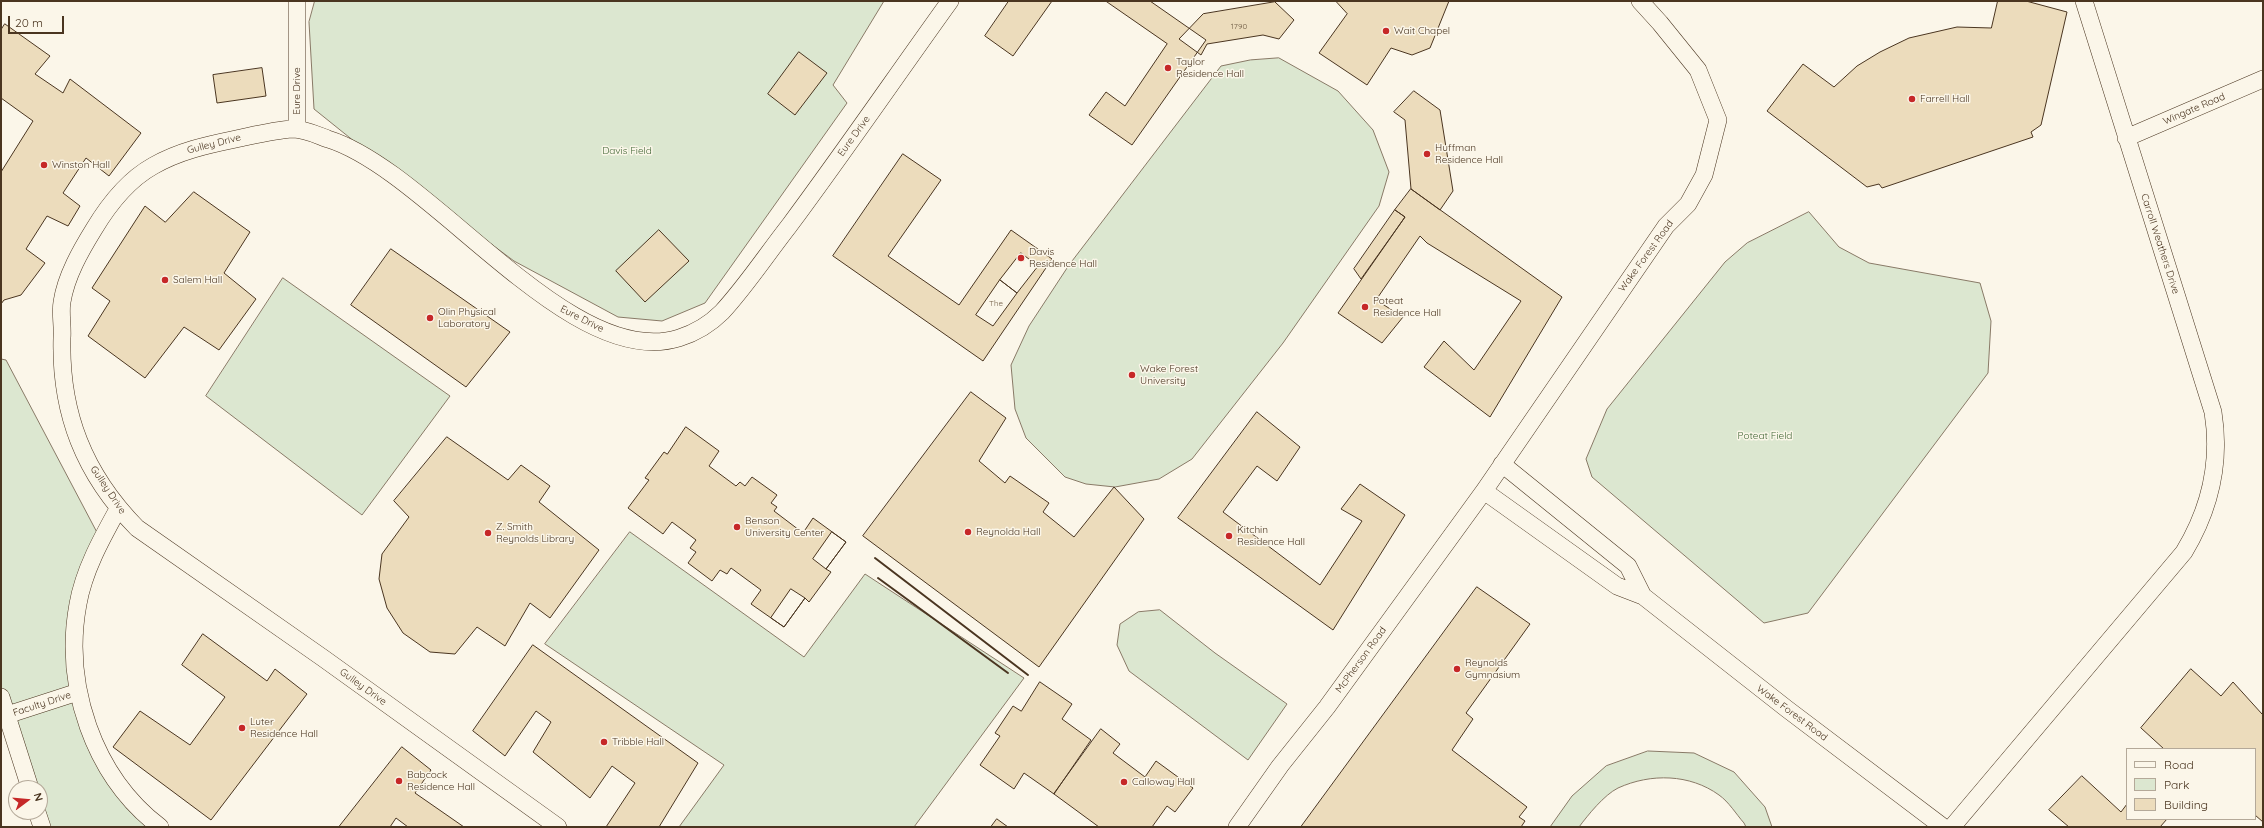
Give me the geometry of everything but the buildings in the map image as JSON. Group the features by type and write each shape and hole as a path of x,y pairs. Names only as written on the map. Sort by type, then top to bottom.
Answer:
{"street":[{"name":"Eure Drive","path":"297,1 297,129 338,142 361,152 402,181 536,290 565,311 616,335 633,340 659,342 691,334 720,314 818,186 950,1"},
{"name":"Wake Forest Road","path":"1640,1 1698,70 1718,120 1704,175 1688,204 1666,226 1484,491 1617,586 1643,596 1787,709 1943,827"},
{"name":"Carroll Weathers Drive","path":"1952,827 2184,552 2195,533 2211,490 2217,435 2213,412 2084,1"},
{"name":"Wingate Road","path":"2126,138 2263,79"},
{"name":"Gulley Drive","path":"297,129 265,132 190,149 152,166 128,184 105,211 72,272 62,302 61,360 64,394 72,427 81,450 118,509 137,528 323,658 558,827"},
{"name":"Wake Forest Road","path":"1502,464 1628,566 1643,596"},
{"name":"McPherson Road","path":"1237,827 1280,766 1327,707 1484,491"},
{"path":"118,509 101,540 78,603 74,644 78,692 94,741 105,764 127,797 140,812 160,827"},
{"name":"Faculty Drive","path":"7,715 78,692"},
{"name":"Faculty Drive","path":"1,697 27,780"}],"green space":[{"name":"Davis Field","path":"315,1 884,1 833,85 847,103 705,303 662,321 618,317 514,261 370,154 314,109 309,22"},
{"path":"1279,58 1338,91 1373,130 1389,172 1379,206 1283,343 1192,459 1159,479 1115,487 1086,484 1065,477 1026,438 1015,409 1011,365 1029,326 1069,265 1221,66 1250,60"},
{"name":"Poteat Field","path":"1809,212 1839,247 1869,263 1980,283 1991,321 1988,373 1808,613 1764,623 1592,477 1586,459 1607,409 1725,262 1747,243"},
{"path":"283,278 450,396 362,515 206,396"},
{"path":"1,359 6,360 101,540 74,644 94,741 160,827 42,827 42,820 48,820 48,780 27,780 1,697"},
{"path":"630,532 804,657 865,574 1024,678 914,827 679,827 724,765 545,644"},
{"path":"1160,610 1215,653 1287,704 1248,760 1129,671 1117,645 1120,624 1138,612"},
{"path":"1648,751 1694,753 1734,772 1765,807 1772,827 1746,827 1723,798 1708,788 1683,780 1657,778 1631,783 1613,791 1602,800 1579,827 1550,827 1572,796 1606,766"}],"wall":[{"path":"875,558 1028,675"},
{"path":"878,578 1008,673"}],"place":[{"name":"Wait Chapel","path":"1386,31"},
{"name":"Taylor Residence Hall","path":"1168,68"},
{"name":"Farrell Hall","path":"1912,99"},
{"name":"Huffman Residence Hall","path":"1427,154"},
{"name":"Winston Hall","path":"44,165"},
{"name":"Davis Residence Hall","path":"1021,258"},
{"name":"Salem Hall","path":"165,280"},
{"name":"Poteat Residence Hall","path":"1365,307"},
{"name":"Olin Physical Laboratory","path":"430,318"},
{"name":"Wake Forest University","path":"1132,375"},
{"name":"Benson University Center","path":"737,527"},
{"name":"Reynolda Hall","path":"968,532"},
{"name":"Z. Smith Reynolds Library","path":"488,533"},
{"name":"Kitchin Residence Hall","path":"1229,536"},
{"name":"Reynolds Gymnasium","path":"1457,669"},
{"name":"Luter Residence Hall","path":"242,728"},
{"name":"Tribble Hall","path":"604,742"},
{"name":"Babcock Residence Hall","path":"399,781"},
{"name":"Calloway Hall","path":"1124,782"}]}
